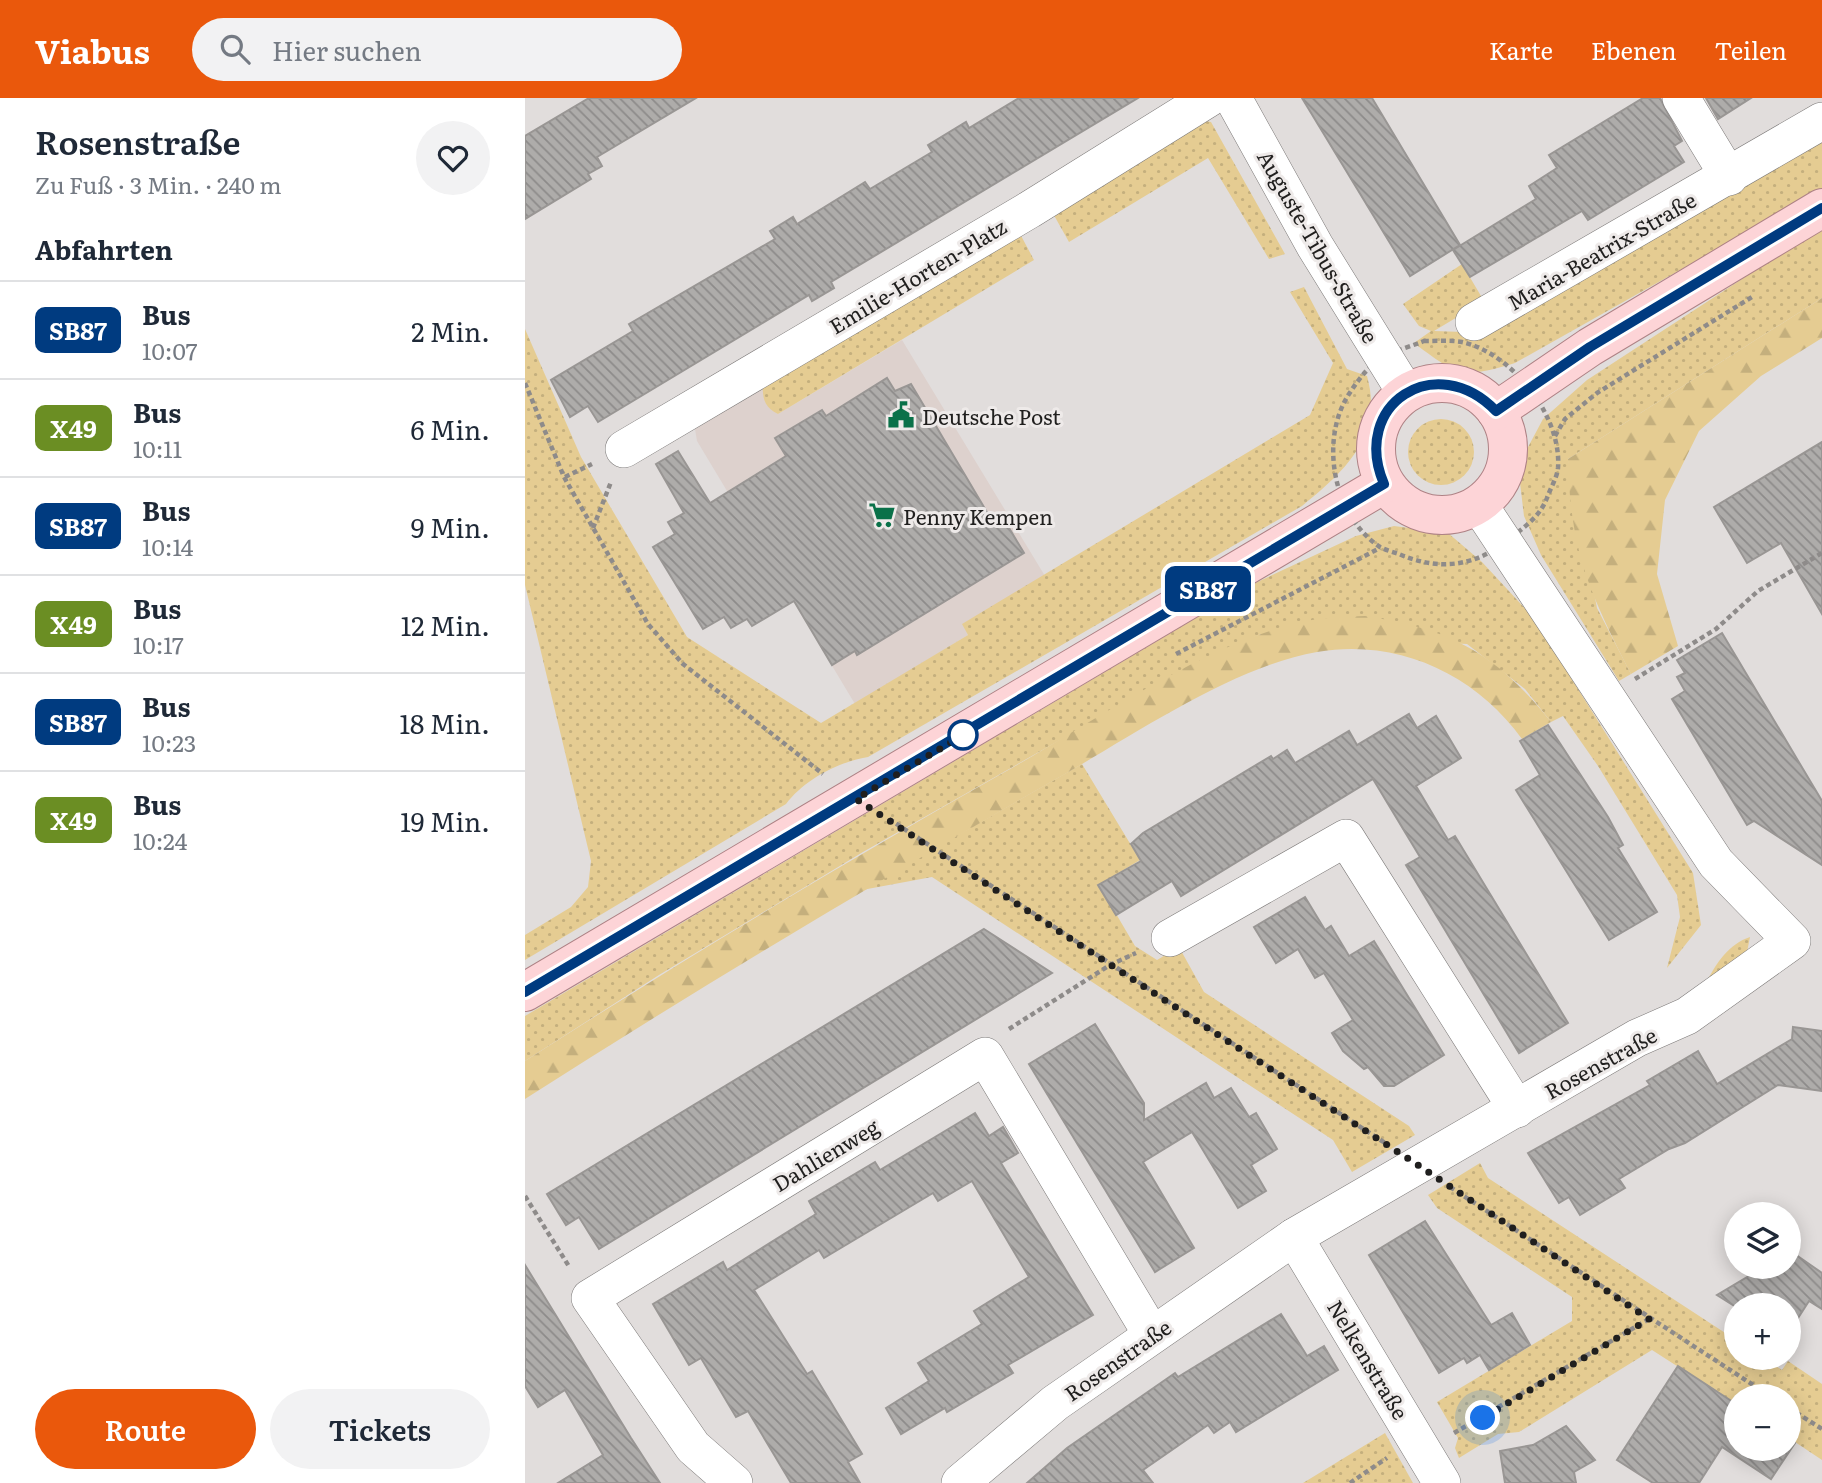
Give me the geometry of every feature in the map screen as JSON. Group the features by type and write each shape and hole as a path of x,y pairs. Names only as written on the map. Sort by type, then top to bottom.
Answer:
{"main road":[{"path":"1496,411 1590,347 1822,208"},
{"path":"1445,383 1465,387 1482,397 1496,411 1504,427 1507,461 1502,478 1479,505 1459,514 1439,516 1417,512 1399,500 1384,484 1376,465 1375,444 1380,424 1391,406 1406,393 1425,385 1445,383"},
{"path":"525,992 856,799 1384,484"}],"street":[{"name":"Emilie-Horten-Platz","path":"624,449 1029,210 1209,98"},
{"name":"Auguste-Tibus-Straße","path":"1233,98 1315,246 1406,393"},
{"path":"1681,98 1729,177"},
{"name":"Maria-Beatrix-Straße","path":"1474,322 1822,121"},
{"name":"Rosenstraße","path":"960,1483 1055,1403 1294,1237 1637,1038 1687,1016 1807,946 1716,863 1608,696 1479,505"},
{"path":"1170,938 1346,838 1517,1109"},
{"path":"985,1056 1152,1335"},
{"name":"Dahlienweg","path":"590,1298 985,1056"},
{"name":"Nelkenstraße","path":"1294,1237 1442,1483"},
{"path":"590,1298 693,1447 734,1483"}],"path":[{"path":"1554,436 1565,419 1597,393 1763,291"},
{"path":"525,383 565,477 593,528 648,624 683,664 856,799 1751,1384"},
{"path":"593,528 624,449"},
{"path":"1608,696 1716,629 1758,591 1822,553"},
{"path":"985,1056 1005,1032 1110,965 1170,938"},
{"path":"525,1196 590,1298"},
{"path":"1350,1483 1390,1455 1419,1442 1461,1431 1649,1319"},
{"path":"1801,1416 1822,1429"}],"shaded area":[{"path":"902,340 1045,576 963,624 968,635 855,704 697,441 695,429 703,419 763,382 778,414"}],"green space":[{"path":"1200,120 1211,122 1285,254 1269,259 1208,158 1069,242 1051,210"},
{"path":"1822,139 1822,190 1515,363 1483,371 1461,371 1451,368 1414,343 1431,331 1419,326 1403,304 1462,264 1484,301 1434,331 1464,332"},
{"path":"1822,227 1822,298 1568,459 1597,608 1631,674 1619,681 1541,555 1524,516 1520,483 1527,449 1543,419 1587,380"},
{"path":"1018,230 1034,260 778,414 767,405 763,382"},
{"path":"1304,287 1347,369 1367,376 1371,397 1370,417 1357,451 1346,466 1318,493 1302,506 868,757 822,773 802,787 786,804 525,960 525,935 571,907 588,887 591,861 525,585 525,329 581,457 687,637 821,723 968,635 962,624 1310,415 1333,363 1290,292"},
{"path":"1822,298 1822,338 1761,376 1699,431 1665,500 1657,574 1678,646 1631,674 1604,620 1585,571 1573,520 1568,459"},
{"path":"1441,419 1454,422 1464,429 1471,439 1474,452 1471,465 1464,475 1454,482 1441,485 1428,482 1418,475 1411,465 1408,452 1411,439 1418,429 1428,422"},
{"path":"1394,526 1448,533 1482,562 1533,617 1693,873 1701,925 1667,968 1680,917 1677,895 1598,766 1563,716 1551,722 1525,689 1467,644 1261,634 1192,665 863,852 659,975 525,1061 525,1016 1253,584 1356,536"},
{"path":"1365,616 1423,628 1470,648 1511,678 1551,722 1522,739 1482,696 1458,679 1405,656 1377,651 1347,649 1317,652 1252,672 1184,704 923,856 723,975 525,1099 525,1061 765,912 1157,682 1236,644 1275,629 1318,619"},
{"path":"1082,764 1140,860 1099,885 1135,946 1157,960 1179,947 1204,992 1409,1126 1415,1135 1352,1172 1333,1140 932,877 862,890"},
{"path":"1750,937 1747,952 1707,981 1724,954"},
{"path":"1480,1163 1488,1178 1724,1332 1724,1370 1801,1370 1822,1384 1822,1460 1801,1446 1801,1384 1724,1384 1724,1396 1652,1350 1519,1432 1498,1434 1459,1458 1455,1448 1458,1438 1437,1402 1572,1321 1572,1297 1437,1208 1428,1195"},
{"path":"1385,1433 1413,1483 1303,1483"}],"building":[{"path":"589,98 696,98 597,157 602,166 588,174 591,179 525,219 525,136"},
{"path":"1019,98 1138,98 831,282 834,288 812,301 809,295 598,422 588,406 570,417 551,380 633,331 629,324 775,239 770,231 793,217 797,224 865,182 870,189 932,152 928,145 966,122 969,128"},
{"path":"1302,98 1372,98 1460,245 1410,276"},
{"path":"1643,98 1660,98 1682,141 1674,146 1684,162 1588,220 1582,211 1470,277 1453,250 1536,199 1529,186 1557,168 1549,155"},
{"path":"1706,98 1751,98 1718,119"},
{"path":"887,378 895,391 911,384 994,524 1003,518 1024,553 857,655 855,651 832,665 794,601 752,626 747,619 731,628 724,617 703,629 653,547 675,534 668,522 684,513 656,464 678,451 710,503 786,456 775,438 822,410 826,416"},
{"path":"1822,442 1822,614 1781,543 1747,563 1714,507"},
{"path":"1722,633 1822,801 1822,865 1754,821 1747,825 1672,699 1685,691 1677,677 1685,673 1677,660"},
{"path":"1409,714 1417,728 1436,716 1461,758 1416,786 1448,840 1455,836 1568,1023 1519,1053 1406,865 1420,857 1373,779 1181,896 1172,881 1116,915 1098,885 1141,861 1131,844 1143,833 1271,756 1273,759 1287,750 1295,763 1349,731 1357,745"},
{"path":"1548,725 1608,817 1623,845 1618,848 1657,912 1609,940 1516,790 1540,775 1520,741"},
{"path":"1305,897 1325,930 1331,926 1349,956 1374,941 1444,1055 1394,1086 1384,1086 1368,1067 1364,1069 1343,1051 1332,1033 1353,1020 1324,973 1315,978 1298,949 1276,963 1254,927"},
{"path":"984,929 1052,973 599,1249 579,1217 566,1225 547,1194"},
{"path":"1095,1024 1144,1103 1144,1120 1206,1083 1214,1098 1231,1088 1249,1117 1256,1113 1277,1149 1251,1165 1266,1191 1238,1208 1192,1132 1143,1162 1194,1248 1155,1272 1029,1064"},
{"path":"1793,1027 1822,1031 1822,1091 1778,1085 1685,1143 1669,1149 1619,1179 1625,1188 1580,1215 1569,1197 1559,1203 1528,1153 1650,1085 1647,1081 1698,1051 1717,1084 1792,1039"},
{"path":"975,1113 989,1136 1003,1127 1018,1153 1001,1163 1093,1315 1008,1365 1013,1373 947,1412 945,1408 901,1434 886,1408 929,1381 918,1363 982,1324 974,1311 1029,1277 972,1181 938,1201 933,1193 824,1258 819,1250 754,1290 807,1374 812,1371 862,1454 848,1462 860,1483 791,1483 748,1411 736,1417 701,1358 689,1365 653,1304 723,1262 727,1270 816,1214 809,1201 875,1162 880,1170"},
{"path":"1425,1221 1491,1325 1512,1313 1530,1345 1489,1370 1480,1355 1467,1363 1464,1358 1439,1373 1369,1255"},
{"path":"1801,1258 1822,1273 1822,1309 1809,1301 1801,1313 1801,1293 1724,1293 1724,1299 1717,1295 1744,1279 1801,1279"},
{"path":"525,1265 660,1483 558,1483 603,1455 565,1390 538,1407 525,1386"},
{"path":"1281,1314 1307,1356 1324,1346 1338,1370 1236,1432 1230,1422 1214,1433 1208,1425 1143,1470 1153,1483 1027,1483 1067,1448 1175,1373 1178,1377"},
{"path":"1678,1366 1724,1396 1724,1448 1722,1447 1699,1483 1653,1483 1617,1460"},
{"path":"1566,1426 1595,1460 1574,1472 1576,1483 1505,1483 1500,1451 1533,1445"},
{"path":"1743,1461 1783,1461 1771,1479"}],"bus line":[{"name":"SB87","path":"525,992 856,799 1384,484 1376,465 1375,444 1380,424 1391,406 1406,393 1425,385 1445,383 1465,387 1482,397 1496,411 1590,347 1822,208"}],"place":[{"name":"Deutsche Post","path":"901,415"},
{"name":"Penny Kempen","path":"882,515"}],"route":[{"path":"963,735 973,729 856,799 921,839 1649,1319 1483,1418"}]}
